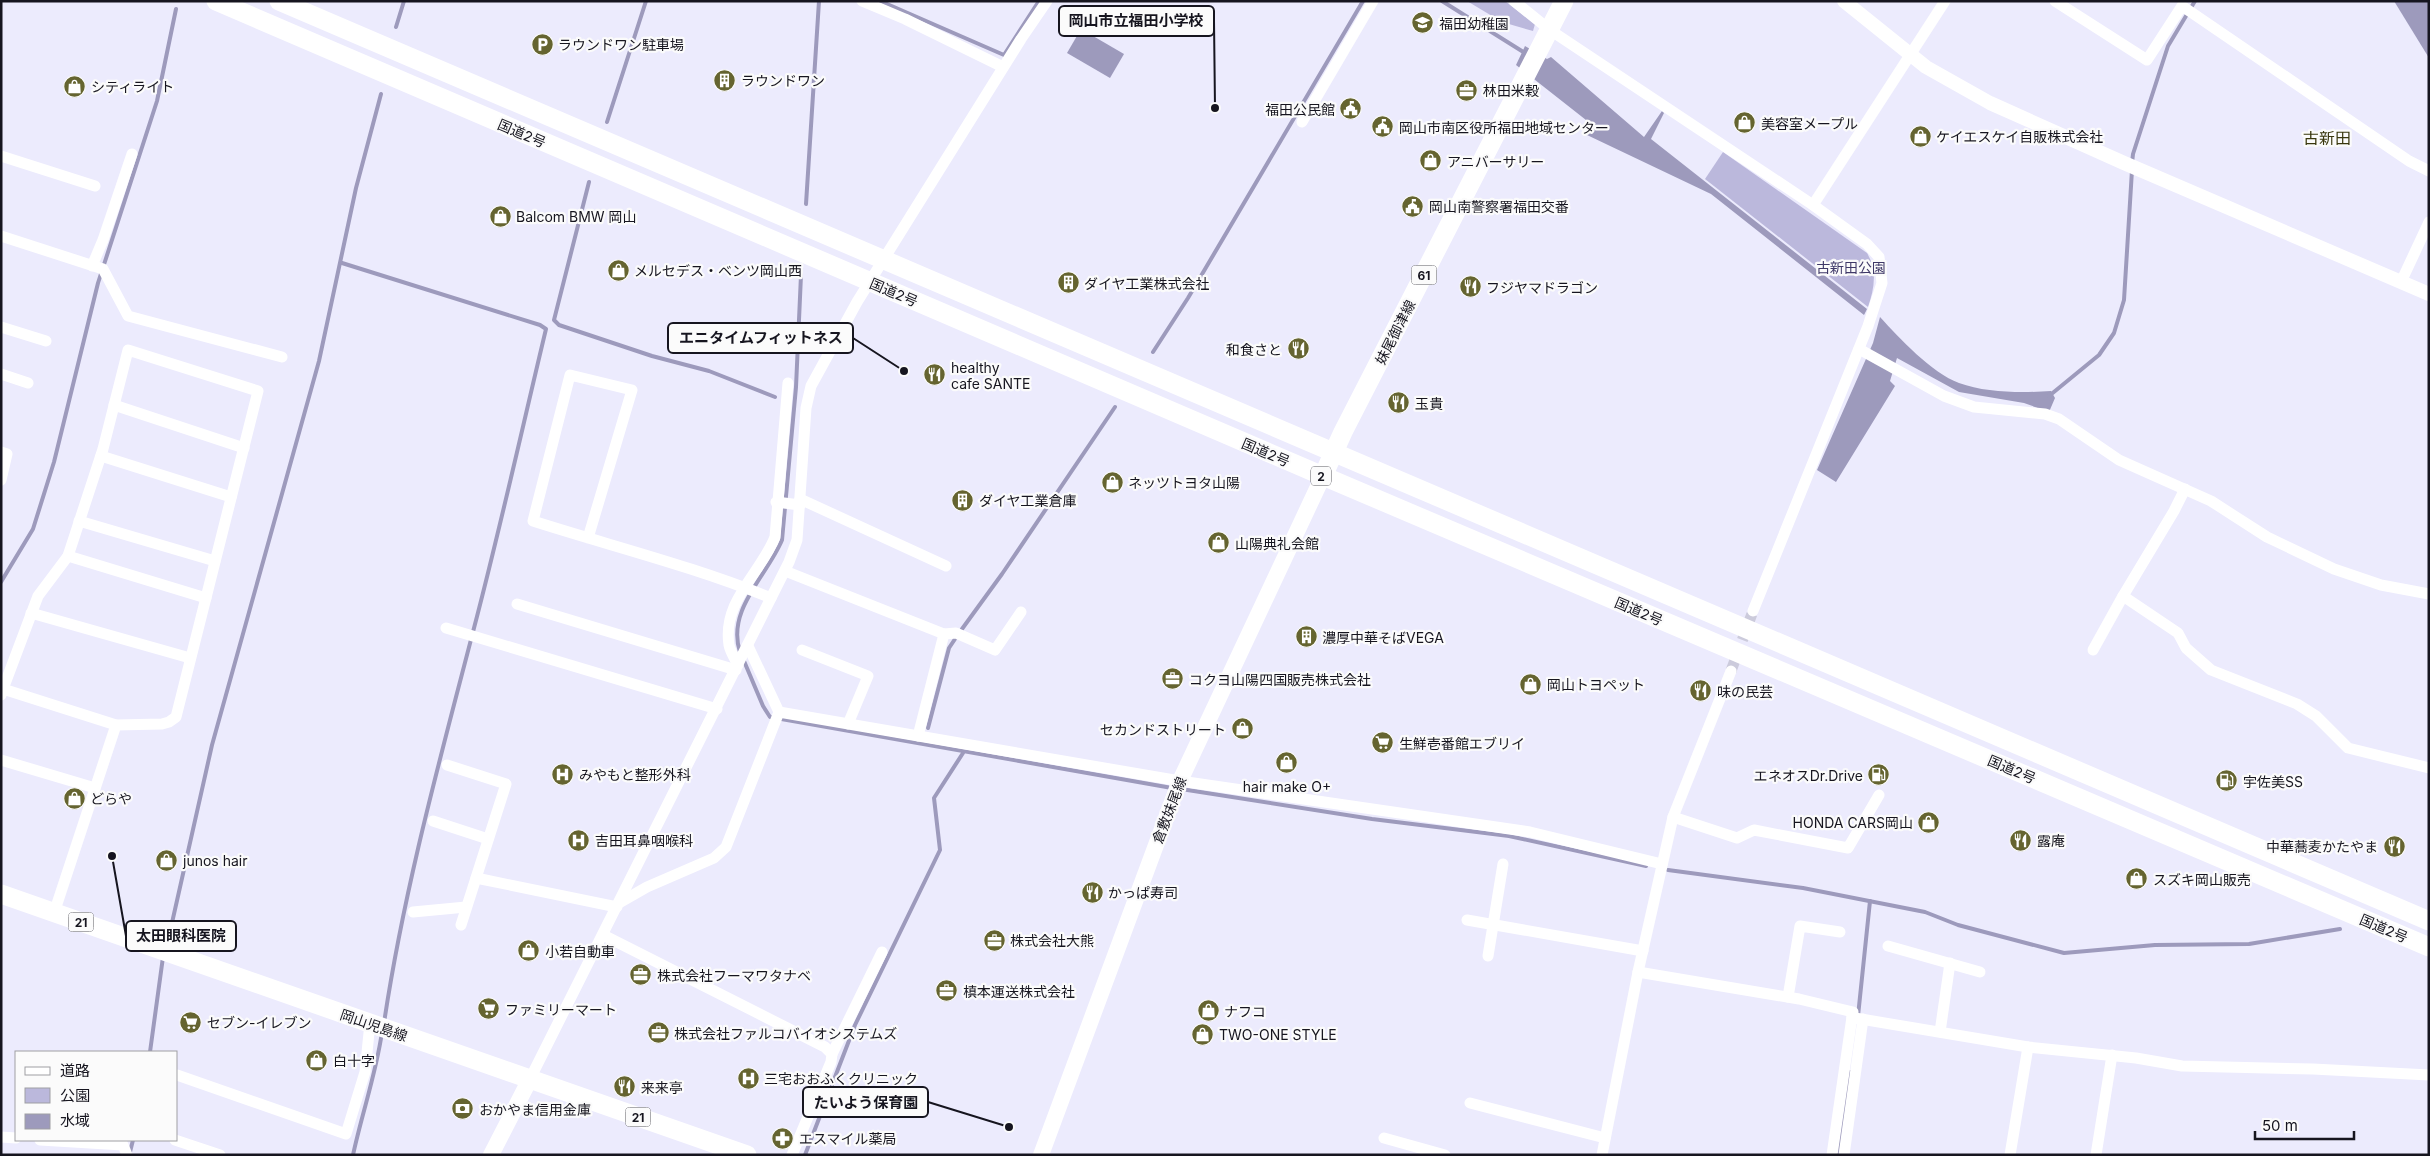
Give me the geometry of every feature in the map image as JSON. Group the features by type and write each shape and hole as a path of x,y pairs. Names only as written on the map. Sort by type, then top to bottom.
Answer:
{"main road":[{"name":"国道2号","path":"216,1 1323,476 2429,947"},
{"name":"国道2号","path":"280,1 1335,451 2429,921"},
{"name":"妹尾御津線","path":"1323,476 1564,1"},
{"name":"倉敷妹尾線","path":"1041,1155 1178,786 1323,476"},
{"name":"岡山児島線","path":"1,894 747,1155"},
{"path":"491,1155 530,1079"}],"street":[{"path":"862,1 905,19 1003,67"},
{"path":"530,1079 717,709 784,571 797,540 789,503 795,392 821,366 870,282 1003,67 1047,1"},
{"path":"1302,122 1373,1"},
{"path":"1514,1 1550,30 1812,205 1867,244 1879,257 1882,283 1868,326 1753,610"},
{"path":"1844,1 1911,56 1990,103 2140,170 2429,294"},
{"path":"1812,205 1946,1"},
{"path":"2055,1 2147,60 2182,6 2410,162 2429,171"},
{"path":"94,266 132,154"},
{"path":"1,156 95,186"},
{"path":"2402,282 2429,222"},
{"path":"1,236 103,269 128,316 282,357"},
{"path":"1,327 46,341"},
{"path":"1859,349 1944,396 1967,404 2045,414 2059,419 2119,460 2212,501 2266,537 2334,568 2381,585 2429,594"},
{"path":"128,350 258,391 176,717 162,724 116,725 2,692 38,596 68,556 101,456 114,405 128,350"},
{"path":"1,374 28,383"},
{"path":"588,538 632,390 570,375 534,521 749,589 771,598"},
{"path":"738,666 729,645 730,618 749,589 771,547 789,503 795,392"},
{"path":"114,405 244,448"},
{"path":"1,452 7,454 1,480"},
{"path":"101,456 231,497"},
{"path":"2093,650 2185,489"},
{"path":"789,503 946,566"},
{"path":"79,521 215,561"},
{"path":"68,556 206,598"},
{"path":"784,571 944,634 956,633 995,650 1020,612"},
{"path":"2123,596 2178,633 2186,648 2212,670 2297,704 2316,716 2348,748 2429,768"},
{"path":"517,604 738,666"},
{"path":"31,613 190,658"},
{"path":"446,628 717,709"},
{"path":"918,736 944,634"},
{"path":"476,878 618,905 647,887 714,858 726,847 777,717 746,649"},
{"path":"802,650 868,676 848,724"},
{"path":"1602,1155 1638,972 1673,817 1731,671"},
{"path":"777,717 848,724 918,736 1178,786 1530,832 1662,864"},
{"path":"54,913 116,725"},
{"path":"1,760 95,788"},
{"path":"447,765 506,784 461,925"},
{"path":"1673,817 1737,838 1754,830 1848,848 1879,795"},
{"path":"433,821 488,839"},
{"path":"1488,956 1502,864"},
{"path":"413,912 466,907"},
{"path":"1467,920 1643,951"},
{"path":"1788,997 1800,926 1840,932"},
{"path":"603,935 825,1046 832,1054"},
{"path":"1888,946 1980,972"},
{"path":"792,1155 831,1062 832,1054 882,952"},
{"path":"1940,1032 1950,963"},
{"path":"1638,972 1788,997 1853,1012 1858,1018 2028,1048 2112,1056 2182,1066 2313,1069 2429,1075"},
{"path":"1839,1151 1858,1018"},
{"path":"178,1075 346,1134 379,1027"},
{"path":"2010,1155 2028,1048"},
{"path":"2096,1155 2112,1056"},
{"path":"1470,1103 1605,1138"},
{"path":"1,1137 15,1138"},
{"path":"1384,1138 1445,1155"},
{"path":"57,1141 123,1145 125,1151"},
{"path":"178,1141 220,1155"}],"green space":[{"path":"1467,1 1505,1 1535,24 1533,31 1502,22"},
{"name":"古新田公園","path":"1723,152 1867,253 1874,273 1872,294 1868,307 1705,179"}],"water":[{"path":"2394,1 2429,1 2429,58"},
{"path":"1081,29 1124,54 1110,78 1067,53"},
{"path":"1525,46 1547,59 1551,57 1644,137 1662,111 1664,113 1651,139 1867,309 1864,315 1711,194 1587,135 1586,120 1516,65"},
{"path":"1880,317 1916,354 1949,378 1981,389 2017,392 2051,391 2055,398 2049,412 2024,403 1959,392 1897,358 1890,381 1895,386 1836,482 1817,470 1873,343"}],"waterway":[{"path":"396,27 404,1"},
{"path":"607,122 646,1"},
{"path":"806,204 819,1"},
{"path":"880,1 1004,55 1039,1"},
{"path":"1153,352 1188,298 1363,1"},
{"path":"1442,1 1525,53"},
{"path":"2132,163 2133,154 2168,46 2195,1"},
{"path":"1,582 33,529 54,462 98,283 157,101 176,9"},
{"path":"167,945 212,745 319,361 356,188 381,94"},
{"path":"2049,396 2099,355 2114,333 2124,300 2132,170"},
{"path":"589,182 554,320 559,325 652,356 709,371 775,397"},
{"path":"342,263 540,325 546,329 493,554 412,874 384,1023"},
{"path":"740,652 737,637 743,608 782,540 796,387 801,275"},
{"path":"962,629 1002,574 1115,407"},
{"path":"928,728 949,648 955,639"},
{"path":"744,661 763,706 770,717 1172,788"},
{"path":"805,1155 855,1025 940,850 934,798 963,753"},
{"path":"1181,789 1372,819 1509,836 1646,866"},
{"path":"1668,870 1803,888 1925,912 1958,925 2064,953 2155,945 2249,944 2340,929"},
{"path":"1858,1016 1870,901"},
{"path":"150,1051 163,957"},
{"path":"353,1155 382,1032"},
{"path":"1838,1155 1850,1072"},
{"path":"130,1152 133,1141"}],"tunnel":[{"path":"1731,671 1753,611"}],"place":[{"name":"福田幼稚園","path":"1423,23"},
{"name":"ラウンドワン駐車場","path":"542,44"},
{"name":"ラウンドワン","path":"725,80"},
{"name":"シティライト","path":"75,86"},
{"name":"林田米穀","path":"1467,90"},
{"name":"岡山市立福田小学校","path":"1215,108"},
{"name":"福田公民館","path":"1351,109"},
{"name":"美容室メープル","path":"1745,123"},
{"name":"岡山市南区役所福田地域センター","path":"1383,127"},
{"name":"ケイエスケイ自販株式会社","path":"1920,136"},
{"name":"アニバーサリー","path":"1431,161"},
{"name":"岡山南警察署福田交番","path":"1413,206"},
{"name":"Balcom BMW 岡山","path":"500,216"},
{"name":"メルセデス・ベンツ岡山西","path":"618,270"},
{"name":"ダイヤ工業株式会社","path":"1068,283"},
{"name":"フジヤマドラゴン","path":"1470,287"},
{"name":"和食さと","path":"1298,349"},
{"name":"エニタイムフィットネス","path":"904,371"},
{"name":"healthy cafe SANTE","path":"935,375"},
{"name":"玉貴","path":"1399,403"},
{"name":"ネッツトヨタ山陽","path":"1112,482"},
{"name":"ダイヤ工業倉庫","path":"963,500"},
{"name":"山陽典礼会館","path":"1219,543"},
{"name":"濃厚中華そばVEGA","path":"1306,637"},
{"name":"コクヨ山陽四国販売株式会社","path":"1173,679"},
{"name":"岡山トヨペット","path":"1531,684"},
{"name":"味の民芸","path":"1701,691"},
{"name":"セカンドストリート","path":"1242,729"},
{"name":"生鮮壱番館エブリイ","path":"1383,743"},
{"name":"hair make O+","path":"1287,763"},
{"name":"みやもと整形外科","path":"563,774"},
{"name":"エネオスDr.Drive","path":"1879,775"},
{"name":"宇佐美SS","path":"2227,781"},
{"name":"どらや","path":"74,798"},
{"name":"HONDA CARS岡山","path":"1929,822"},
{"name":"吉田耳鼻咽喉科","path":"579,840"},
{"name":"露庵","path":"2021,840"},
{"name":"中華蕎麦かたやま","path":"2394,846"},
{"name":"太田眼科医院","path":"112,856"},
{"name":"junos hair","path":"167,860"},
{"name":"スズキ岡山販売","path":"2137,879"},
{"name":"かっぱ寿司","path":"1092,892"},
{"name":"株式会社大熊","path":"994,940"},
{"name":"小若自動車","path":"529,951"},
{"name":"株式会社フーマワタナベ","path":"641,975"},
{"name":"槙本運送株式会社","path":"947,991"},
{"name":"ファミリーマート","path":"489,1009"},
{"name":"ナフコ","path":"1208,1011"},
{"name":"セブン-イレブン","path":"191,1022"},
{"name":"株式会社ファルコバイオシステムズ","path":"658,1033"},
{"name":"TWO-ONE STYLE","path":"1203,1034"},
{"name":"白十字","path":"317,1060"},
{"name":"三宅おおふくクリニック","path":"748,1078"},
{"name":"来来亭","path":"625,1087"},
{"name":"おかやま信用金庫","path":"463,1109"},
{"name":"たいよう保育園","path":"1009,1127"},
{"name":"エスマイル薬局","path":"783,1138"}],"district":[{"name":"古新田","path":"2327,138"}]}
